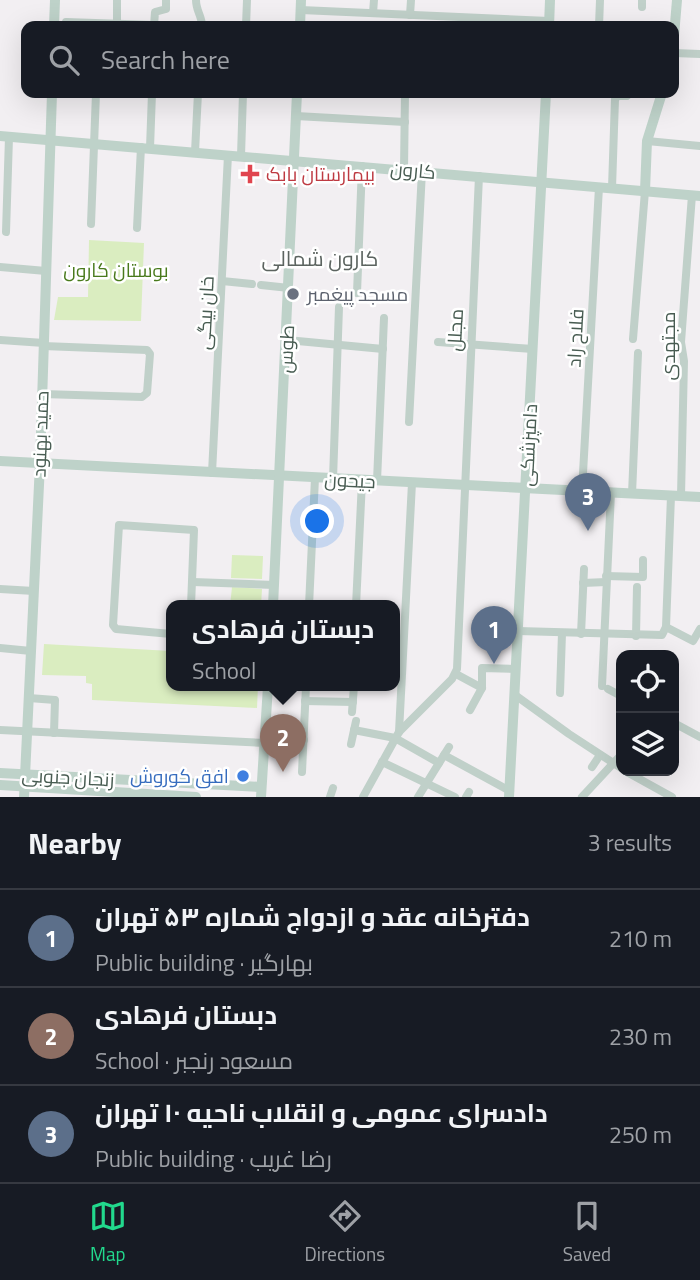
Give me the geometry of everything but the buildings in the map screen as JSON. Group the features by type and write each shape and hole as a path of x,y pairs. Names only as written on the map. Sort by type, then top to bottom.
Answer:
{"main road":[{"path":"54,21 55,0"},
{"path":"549,21 550,0"},
{"path":"675,21 677,0"},
{"name":"حمید بهنود","path":"24,792 40,464 52,98"},
{"name":"طوس","path":"273,600 297,98"},
{"name":"دامپزشکی","path":"509,794 546,98"},
{"path":"645,191 647,141 660,98"},
{"name":"کارون","path":"4,136 696,196"},
{"name":"جیحون","path":"0,461 700,497"},
{"path":"261,792 269,740 268,691"},
{"name":"زنجان جنوبی","path":"0,773 261,792"},
{"name":"زنجان جنوبی","path":"0,785 24,792 194,797"}],"street":[{"path":"117,0 117,21"},
{"path":"154,21 155,12 166,9 166,0"},
{"path":"196,0 202,21"},
{"path":"246,21 247,0"},
{"path":"373,13 374,0"},
{"path":"411,0 411,15"},
{"path":"599,21 600,0"},
{"path":"301,5 373,13 503,21"},
{"path":"679,53 700,54"},
{"path":"91,224 96,98"},
{"path":"137,228 151,98"},
{"path":"195,152 198,98"},
{"path":"240,156 243,98"},
{"path":"404,170 405,98"},
{"path":"612,188 616,98"},
{"path":"296,116 405,122"},
{"path":"4,136 3,211 6,233"},
{"path":"647,141 700,144"},
{"name":"خان بیگی","path":"212,473 228,155"},
{"path":"357,293 362,166"},
{"path":"409,422 422,171"},
{"name":"مجلل","path":"456,674 479,176"},
{"name":"فلاح راد","path":"582,491 599,187"},
{"path":"633,339 645,191"},
{"name":"مجتهدی","path":"666,627 684,361 681,342 696,196"},
{"path":"0,267 46,271"},
{"path":"222,281 289,288"},
{"path":"333,479 339,307"},
{"path":"377,481 384,318"},
{"path":"0,340 147,350 150,354 146,393 142,397 42,394"},
{"path":"286,340 383,349"},
{"path":"438,342 533,349"},
{"path":"632,494 638,353"},
{"path":"309,600 315,478"},
{"path":"356,600 362,481"},
{"path":"400,685 412,483"},
{"path":"611,493 604,635 605,688 616,694"},
{"path":"166,634 116,629 113,625 119,525 192,529 195,534 192,600"},
{"path":"583,583 643,577 643,560"},
{"path":"581,634 584,569"},
{"path":"193,582 274,585"},
{"path":"636,636 637,587"},
{"path":"0,589 34,591"},
{"path":"518,631 660,637 666,627 693,641 700,629"},
{"path":"560,693 562,633"},
{"path":"0,648 31,651"},
{"path":"470,710 482,688 482,668 516,669"},
{"path":"363,797 397,735 456,674 482,688"},
{"path":"302,772 306,691"},
{"path":"351,744 354,691"},
{"path":"397,735 400,691"},
{"path":"515,695 616,765"},
{"path":"29,698 55,699 54,733"},
{"path":"305,701 353,702"},
{"path":"354,721 397,735 418,757 439,763"},
{"path":"679,726 700,737"},
{"path":"0,730 303,740"},
{"path":"418,797 447,751 509,794"},
{"path":"592,767 600,755"},
{"path":"587,795 616,760"},
{"path":"382,762 455,797"},
{"path":"635,776 672,797"}],"green space":[{"name":"بوستان کارون","path":"89,240 144,243 141,321 54,320 58,297 88,297"},
{"path":"232,555 263,556 262,579 231,578"},
{"path":"232,587 262,589 261,600 231,600"},
{"path":"44,644 166,651 166,691 258,691 257,708 92,700 92,684 86,683 86,676 42,675"}],"place":[{"name":"بیمارستان بابک","path":"250,174"},
{"name":"مسجد پیغمبر","path":"293,294"},
{"name":"دادسرای عمومی و انقلاب ناحیه ۱۰ تهران","path":"588,531"},
{"name":"دفترخانه عقد و ازدواج شماره ۵۳ تهران","path":"494,664"},
{"name":"دبستان فرهادی","path":"283,772"},
{"name":"افق کوروش","path":"243,776"}],"district":[{"name":"کارون شمالی","path":"320,259"}]}
